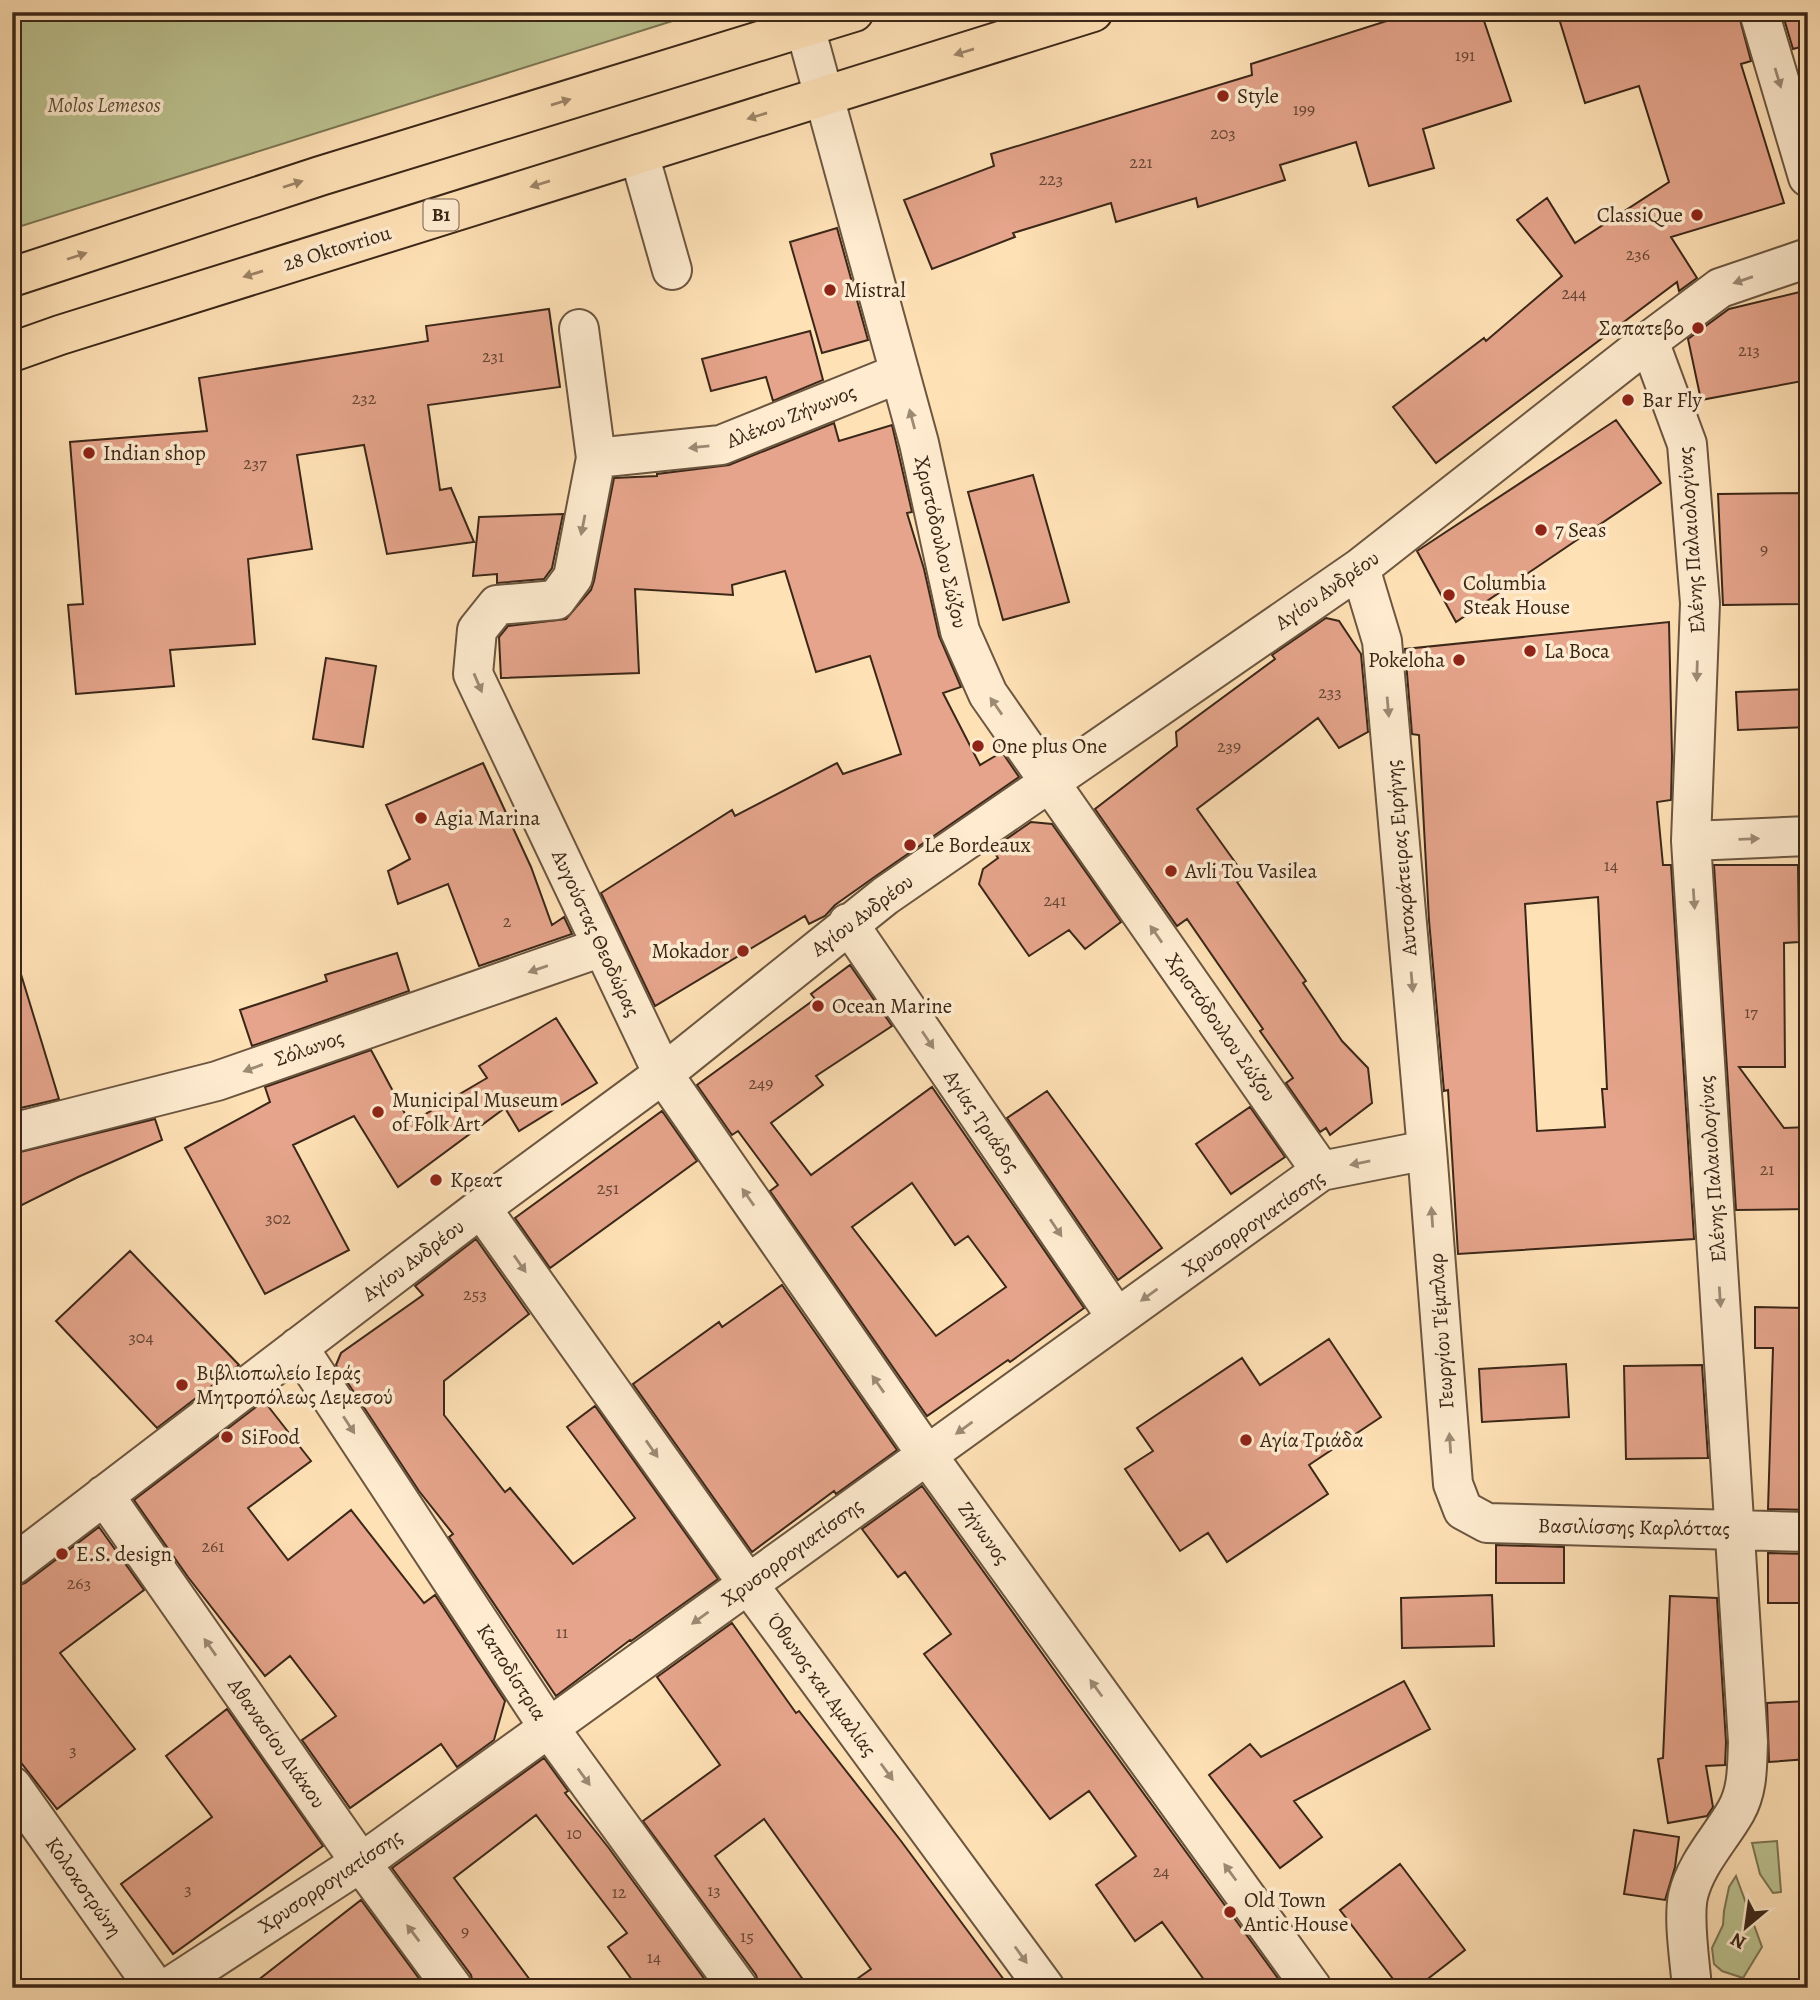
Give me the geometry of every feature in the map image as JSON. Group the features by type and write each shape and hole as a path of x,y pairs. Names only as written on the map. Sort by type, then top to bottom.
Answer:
{"main road":[{"path":"12,277 320,176 854,12"},
{"name":"B1","path":"822,96 1093,12"},
{"name":"28 Oktovriou","path":"12,352 73,330 822,96"}],"street":[{"path":"1759,12 1808,177"},
{"name":"Χριστόδουλου Σώζου","path":"805,27 919,443 960,631 988,694 1321,1171"},
{"path":"639,154 673,270"},
{"name":"Αγίου Ανδρέου","path":"12,1566 481,1208 663,1074 848,923 1360,568 1720,288 1808,258"},
{"name":"Αυγούστας Θεοδώρας","path":"579,330 596,458 573,577 556,600 497,605 477,630 473,674 663,1074"},
{"name":"Ελένης Παλαιολογίνας","path":"1649,341 1687,444 1700,603 1691,841 1748,1742 1746,1781 1737,1809 1700,1866 1688,1897 1692,1988"},
{"name":"Αλέκου Ζήνωνος","path":"596,458 722,445 900,373"},
{"name":"Αυτοκράτειρας Ειρήνης","path":"1360,568 1382,641 1427,1150"},
{"path":"1691,841 1808,836"},
{"name":"Αγίας Τριάδος","path":"848,923 1117,1318"},
{"name":"Σόλωνος","path":"12,1133 217,1081 602,947"},
{"name":"Ζήνωνος","path":"663,1074 927,1455 1312,1988"},
{"name":"Χρυσορρογιατίσσης","path":"168,1988 361,1863 1321,1171 1427,1150"},
{"name":"Γεωργίου Τέμπλαρ","path":"1427,1150 1453,1484 1463,1510"},
{"name":"Όθωνος και Αμαλίας","path":"481,1208 748,1584 1045,1988"},
{"name":"Καποδίστρια","path":"298,1348 549,1728 738,1988"},
{"name":"Αθανασίου Διάκου","path":"104,1495 361,1863 453,1988"},
{"name":"Βασιλίσσης Καρλόττας","path":"1463,1510 1488,1523 1808,1532"},
{"name":"Κολοκοτρώνη","path":"12,1786 155,1988"}],"green space":[{"name":"Molos Lemesos","path":"12,12 701,12 12,229"},
{"path":"1777,1841 1781,1892 1773,1893 1760,1874 1752,1843"},
{"path":"1736,1876 1762,1947 1743,1978 1722,1971 1714,1964 1712,1948 1723,1925 1729,1887"}],"building":[{"path":"1415,12 1481,12 1511,101 1423,129 1434,168 1369,186 1356,142 1280,165 1285,180 1198,207 1196,198 1116,222 1111,203 1013,233 1015,237 932,269 904,200 994,166 991,154 1252,75 1251,64"},
{"path":"1557,12 1738,12 1751,61 1741,64 1784,203 1671,237 1697,278 1679,291 1677,282 1436,463 1393,407 1484,338 1486,341 1562,276 1517,220 1547,198 1575,243 1669,182 1639,86 1585,103"},
{"path":"1782,12 1808,12 1808,45 1793,49"},
{"name":"Mistral","path":"837,228 868,340 822,353 790,242"},
{"path":"1808,290 1808,380 1701,400 1688,339 1729,309"},
{"path":"549,309 560,387 428,405 440,490 451,488 474,542 387,554 364,445 297,455 312,549 248,559 255,644 170,650 174,686 76,694 68,605 83,604 70,442 207,431 199,378 428,341 426,326"},
{"path":"810,331 823,380 773,401 766,377 711,391 702,359"},
{"path":"1616,420 1661,483 1456,622 1417,551"},
{"path":"834,423 839,441 892,425 912,512 907,513 924,569 939,636 961,687 943,693 980,765 1002,752 1019,777 835,905 825,916 809,924 805,916 655,1006 601,893 732,810 735,816 837,763 843,774 901,754 870,656 816,672 785,571 732,585 733,595 635,589 639,673 501,678 499,637 508,626 566,619 591,590 614,478 657,476 729,465"},
{"path":"1033,475 1069,602 1003,620 968,492"},
{"path":"1808,493 1808,604 1723,605 1718,494"},
{"path":"563,514 552,568 544,579 497,583 497,574 473,576 479,517"},
{"path":"1326,618 1339,621 1361,654 1368,732 1339,748 1318,718 1197,809 1245,876 1237,882 1306,981 1303,983 1342,1041 1368,1068 1372,1103 1330,1135 1326,1128 1320,1132 1286,1083 1293,1078 1260,1031 1263,1029 1187,919 1177,926 1095,809 1177,746 1176,732 1275,659 1272,655"},
{"path":"1669,622 1671,800 1657,802 1663,865 1671,865 1694,1239 1458,1254 1448,1090 1444,1091 1429,920 1419,735 1412,734 1405,649","holes":["1598,897 1607,1089 1602,1089 1605,1127 1537,1131 1525,904"]},
{"path":"326,658 376,666 363,747 313,739"},
{"path":"1808,689 1808,727 1738,730 1736,692"},
{"path":"483,763 531,867 552,925 564,917 572,934 479,966 448,884 398,904 388,871 410,859 386,805"},
{"path":"1031,822 1052,824 1121,922 1085,949 1069,930 1029,956 979,884 983,869 998,858 992,849"},
{"path":"1714,865 1798,865 1799,942 1784,943 1785,1067 1739,1067 1784,1128 1808,1127 1808,1209 1736,1210"},
{"path":"397,953 409,991 252,1046 240,1010 327,981 325,975"},
{"path":"850,965 892,1026 816,1076 823,1085 771,1123 811,1175 932,1087 1084,1308 1010,1362 1008,1360 927,1416 770,1191 778,1185 738,1131 732,1135 697,1085 815,999 811,994","holes":["912,1183 955,1245 968,1236 1006,1287 936,1336 852,1227"]},
{"path":"20,971 59,1099 12,1110 12,973"},
{"path":"556,1018 597,1083 519,1131 505,1108 398,1187 354,1116 293,1145 349,1250 265,1294 185,1148 270,1102 265,1087 371,1050 410,1123 487,1078 479,1066"},
{"path":"1047,1091 1162,1248 1118,1280 1007,1118"},
{"path":"1250,1107 1285,1157 1231,1194 1196,1144"},
{"path":"662,1111 697,1161 550,1268 515,1218"},
{"path":"155,1119 162,1140 12,1210 12,1154"},
{"path":"476,1239 529,1314 444,1381 444,1415 505,1492 510,1488 573,1564 635,1518 567,1427 595,1406 718,1579 556,1696 449,1537 453,1534 419,1491 336,1365 341,1353 423,1295 415,1286"},
{"path":"130,1251 239,1365 157,1428 56,1321"},
{"path":"782,1285 897,1450 836,1494 834,1491 752,1552 633,1384 719,1322 722,1327"},
{"path":"1755,1307 1808,1308 1808,1510 1768,1509 1773,1348 1755,1348"},
{"name":"Αγία Τριάδα","path":"1329,1339 1381,1417 1309,1465 1328,1494 1227,1562 1208,1533 1180,1551 1125,1469 1153,1451 1137,1428 1242,1358 1260,1385"},
{"path":"1566,1364 1569,1417 1482,1422 1479,1369"},
{"path":"1702,1365 1708,1458 1626,1459 1624,1366"},
{"path":"264,1401 311,1461 248,1508 288,1560 351,1510 424,1603 435,1595 505,1701 494,1740 457,1767 441,1744 350,1808 302,1740 336,1716 290,1656 265,1676 188,1577 134,1500"},
{"path":"922,1486 1285,1988 1210,1988 1162,1922 1135,1941 1096,1885 1136,1856 1089,1791 1050,1819 924,1654 951,1634 905,1572 898,1577 862,1529"},
{"path":"99,1527 144,1590 60,1653 135,1749 57,1809 12,1751 12,1587 25,1583"},
{"path":"1496,1545 1564,1547 1564,1583 1496,1583"},
{"path":"1768,1553 1808,1554 1808,1603 1768,1603"},
{"path":"1492,1595 1494,1646 1402,1648 1401,1598"},
{"path":"1670,1596 1717,1598 1726,1742 1725,1765 1706,1766 1713,1807 1707,1816 1668,1823 1658,1759 1663,1758"},
{"path":"732,1623 796,1713 799,1711 901,1841 1010,1988 844,1988 871,1969 764,1819 715,1856 809,1988 760,1988 756,1975 643,1821 720,1765 657,1677"},
{"path":"1404,1681 1430,1729 1294,1801 1322,1837 1280,1868 1209,1775 1250,1744 1261,1757"},
{"path":"1808,1701 1808,1759 1769,1762 1767,1703"},
{"path":"227,1709 323,1846 173,1954 121,1884 212,1817 166,1756"},
{"path":"544,1758 568,1791 565,1793 711,1988 638,1988 608,1947 627,1933 536,1815 454,1878 536,1988 474,1988 471,1975 392,1868"},
{"path":"1634,1830 1679,1837 1675,1867 1665,1900 1624,1894"},
{"path":"1400,1864 1465,1950 1416,1988 1400,1988 1340,1910"},
{"path":"361,1900 426,1988 248,1988"}],"place":[{"name":"Style","path":"1223,96"},
{"name":"ClassiQue","path":"1697,215"},
{"name":"Mistral","path":"830,290"},
{"name":"Σαπατεβο","path":"1698,328"},
{"name":"Bar Fly","path":"1628,400"},
{"name":"Indian shop","path":"89,453"},
{"name":"7 Seas","path":"1541,530"},
{"name":"Columbia Steak House","path":"1449,595"},
{"name":"La Boca","path":"1530,651"},
{"name":"Pokeloha","path":"1459,660"},
{"name":"One plus One","path":"978,746"},
{"name":"Agia Marina","path":"421,818"},
{"name":"Le Bordeaux","path":"910,845"},
{"name":"Avli Tou Vasilea","path":"1171,871"},
{"name":"Mokador","path":"743,951"},
{"name":"Ocean Marine","path":"818,1006"},
{"name":"Municipal Museum of Folk Art","path":"378,1112"},
{"name":"Κρεατ","path":"436,1180"},
{"name":"Βιβλιοπωλείο Ιεράς Μητροπόλεως Λεμεσού","path":"182,1385"},
{"name":"SiFood","path":"227,1437"},
{"name":"Αγία Τριάδα","path":"1246,1440"},
{"name":"E.S. design","path":"62,1554"},
{"name":"Old Town Antic House","path":"1230,1912"}]}
